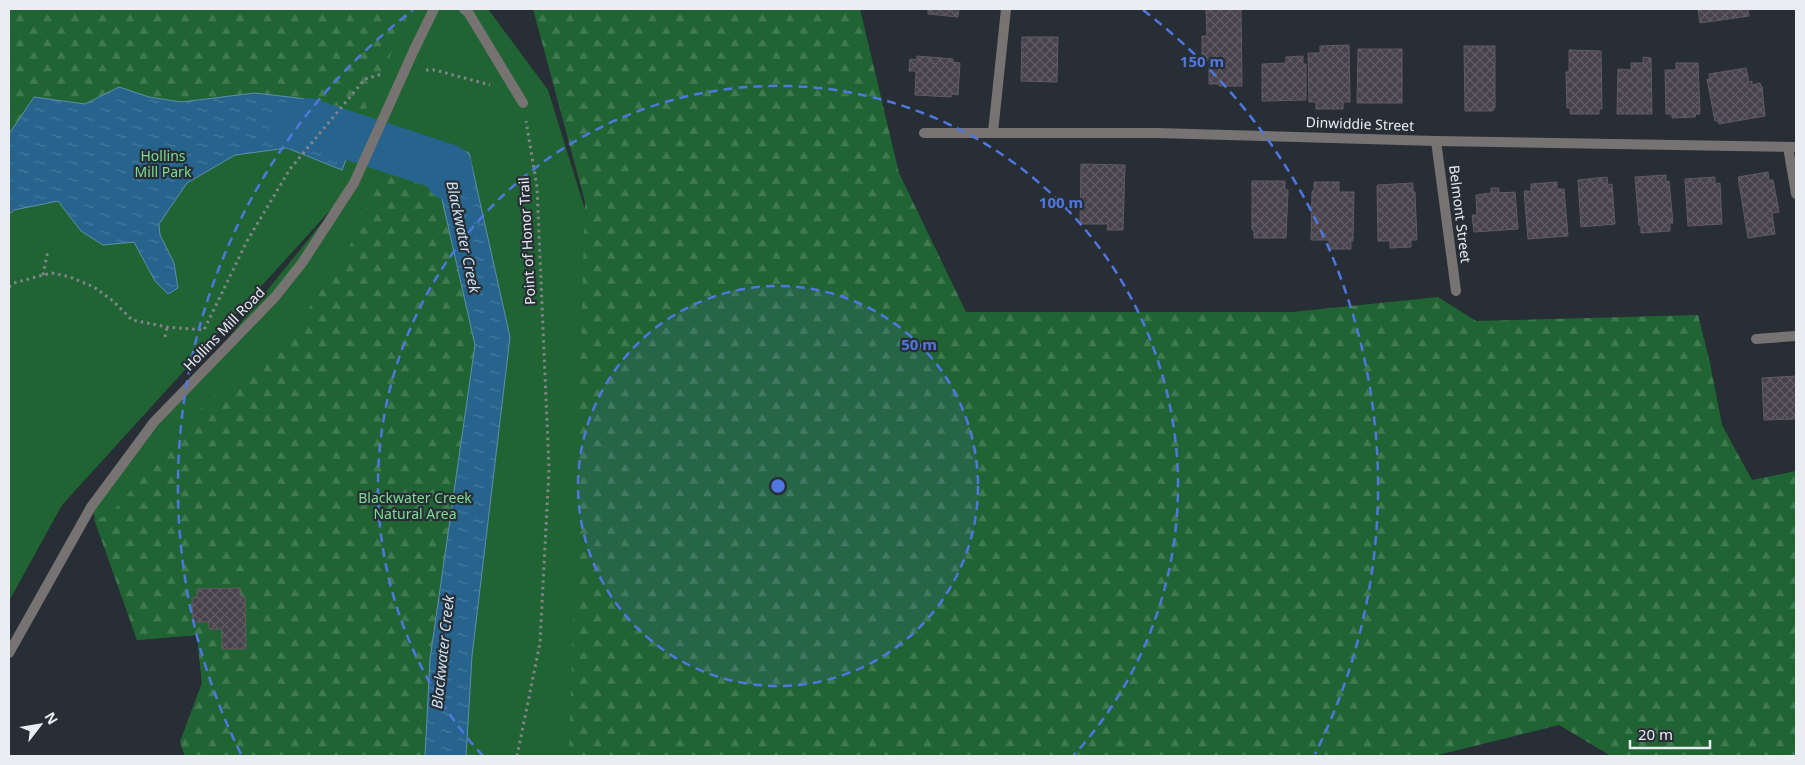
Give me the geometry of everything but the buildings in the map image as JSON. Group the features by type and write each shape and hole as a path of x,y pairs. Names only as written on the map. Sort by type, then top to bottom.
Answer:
{"street":[{"name":"Hollins Mill Road","path":"9,653 90,508 154,422 275,297 302,263 354,183 434,9"},
{"path":"464,9 468,12 523,103"},
{"path":"993,132 1006,9"},
{"name":"Dinwiddie Street","path":"924,132 1300,136 1792,147"},
{"name":"Belmont Street","path":"1436,140 1456,291"},
{"path":"1792,147 1796,194"},
{"path":"1756,339 1796,336"}],"path":[{"path":"419,70 435,70 492,86"},
{"path":"9,287 14,283 52,273 70,276 94,287 113,301 132,320 167,327 204,330 247,241 290,169 365,79 384,73"},
{"name":"Point of Honor Trail","path":"517,756 540,643 549,469 537,187 523,103"},
{"path":"43,275 48,250"},
{"path":"165,337 167,327"}],"green space":[{"path":"9,9 411,9 361,121 315,100 255,93 181,102 149,97 119,87 85,104 34,98 9,134"},
{"name":"Blackwater Creek Natural Area","path":"42,9 488,9 548,90 742,716 857,756 185,756 180,742 202,683 197,635 137,640 91,507 154,422 204,368 346,193 62,505 9,601 9,37"},
{"path":"533,9 860,9 899,173 966,312 1292,312 1438,297 1476,321 1698,315 1722,425 1752,480 1796,471 1796,756 1611,756 1559,725 1434,756 569,756 585,202"},
{"path":"388,160 437,177 475,345 430,659 425,756 185,756 180,742 202,683 197,635 137,640 94,519 109,516 204,405 293,331 347,252"}],"water":[{"path":"119,87 149,97 181,102 255,93 315,100 361,121 342,170 287,148 235,155 187,183 159,224 160,235 174,263 178,288 168,294 155,281 134,242 103,245 81,231 58,201 14,210 9,214 9,134 34,97 85,104"},
{"path":"407,130 469,153 510,337 472,656 466,756 425,756 430,659 475,345 437,177 388,160"}],"waterway":[{"name":"Blackwater Creek","path":"293,125 308,122 448,168 449,176"}],"park label":[{"name":"Hollins Mill Park","path":"163,164"}]}
